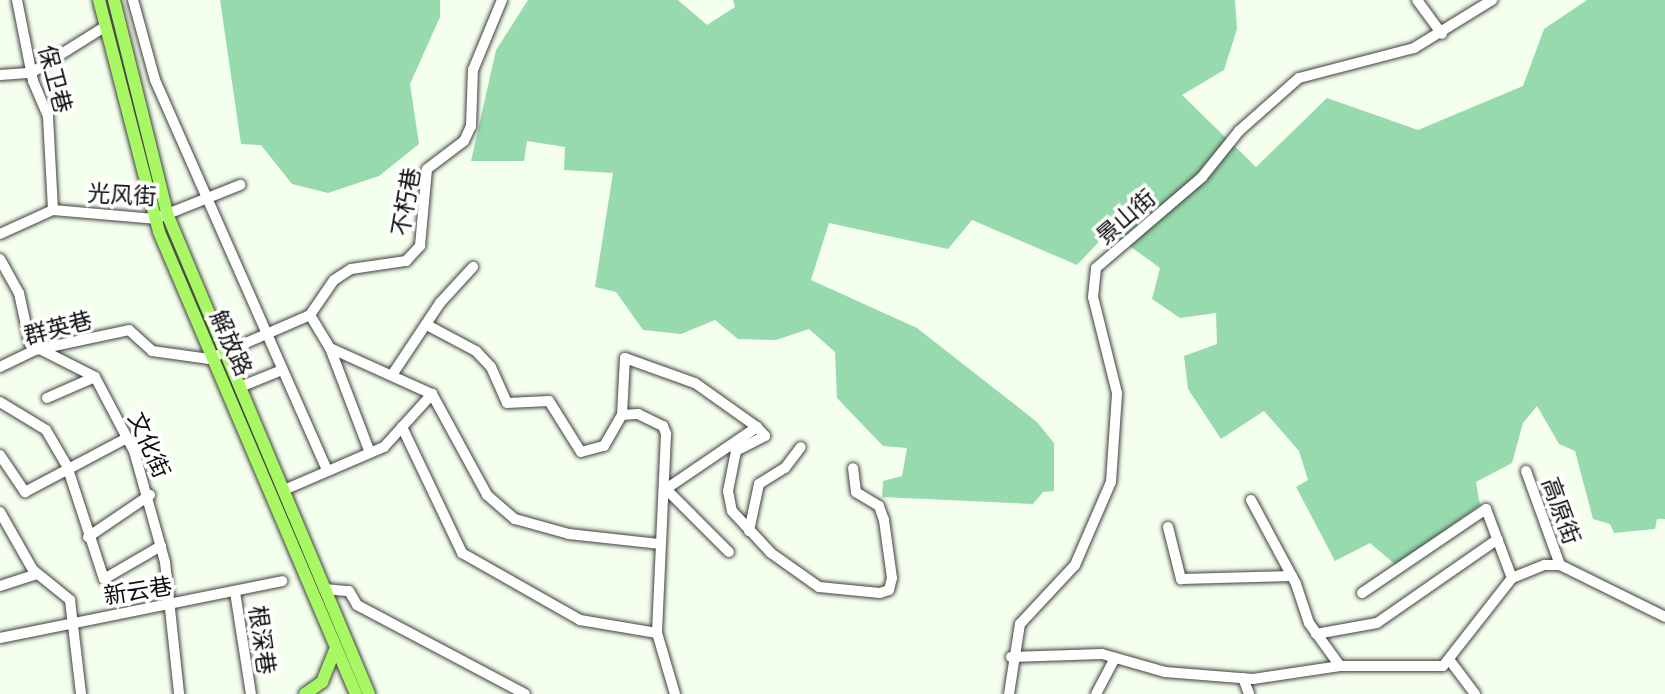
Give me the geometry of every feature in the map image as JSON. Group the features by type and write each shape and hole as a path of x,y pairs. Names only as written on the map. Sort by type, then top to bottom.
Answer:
{"main road":[{"name":"解放路","path":"99,0 155,219 219,354 240,387 369,694"},
{"name":"解放路","path":"114,0 168,216 219,354 336,648 357,694"},
{"path":"306,694 322,682 336,648"},
{"path":"357,669 357,694"}],"street":[{"name":"保卫巷","path":"17,0 31,73 48,117 53,210"},
{"path":"133,0 155,80 327,470"},
{"name":"不朽巷","path":"310,315 334,280 351,269 406,261 420,246 427,169 464,141 471,126 473,70 502,0"},
{"path":"1417,0 1442,34"},
{"name":"景山街","path":"1009,694 1011,657 1020,624 1075,565 1111,482 1117,393 1093,297 1096,268 1202,177 1239,131 1299,78 1413,48 1442,34 1492,0"},
{"path":"0,75 31,73 106,26"},
{"name":"光风街","path":"0,234 53,210 155,219 240,185"},
{"path":"0,259 19,293 30,344 96,377"},
{"path":"392,375 473,267"},
{"path":"219,354 310,315 330,348 370,453"},
{"path":"427,325 476,351 491,367 507,403 549,401 581,452 604,446 622,415 625,358 695,383 757,427 765,436 736,451 728,491 732,511 749,531 819,587 889,590 884,520 879,506 856,492 853,468"},
{"name":"群英巷","path":"0,368 40,349 129,330 152,351 219,354"},
{"path":"330,348 432,394 487,495 515,519 569,534 660,544"},
{"path":"240,387 282,370"},
{"path":"47,398 96,377"},
{"name":"文化街","path":"96,377 127,438 150,495 170,607 179,694"},
{"path":"284,490 370,453 402,426 432,394"},
{"path":"0,402 46,430 67,466 88,537 104,579 161,546"},
{"path":"622,415 638,414 663,426 666,489 660,544 657,633 675,694"},
{"path":"402,426 462,553 580,620 657,633"},
{"path":"666,489 757,427"},
{"path":"0,455 18,490 25,492 67,466 127,438"},
{"path":"749,531 759,484 785,468 802,447"},
{"name":"高原街","path":"1526,471 1560,565 1665,617"},
{"path":"666,489 729,552"},
{"path":"88,537 150,495"},
{"path":"1251,499 1292,576 1316,634 1340,666"},
{"path":"1362,593 1482,510 1492,513 1512,578"},
{"path":"0,512 37,574 70,600 81,694"},
{"path":"1168,527 1181,579 1292,576"},
{"path":"1316,634 1377,623 1498,539"},
{"path":"1451,662 1512,578 1530,567 1560,565"},
{"path":"0,586 37,574"},
{"name":"新云巷","path":"0,638 73,621 170,607 282,582"},
{"path":"324,589 349,591 357,605 525,694"},
{"name":"根深巷","path":"235,592 251,694"},
{"path":"1011,657 1115,658 1166,671 1243,678 1340,666 1451,662"},
{"path":"1096,694 1115,658"},
{"path":"1451,662 1475,694"},
{"path":"1243,678 1249,694"}],"green space":[{"path":"220,0 440,0 440,17 410,84 419,144 379,176 328,193 292,184 261,145 241,144"},
{"path":"528,0 678,0 707,25 735,7 733,0 1235,0 1237,29 1224,70 1182,95 1256,167 1327,98 1418,130 1523,86 1544,29 1587,0 1665,0 1665,519 1657,519 1655,529 1614,533 1610,524 1593,519 1575,451 1559,444 1537,406 1523,423 1512,463 1476,482 1480,505 1396,565 1370,543 1335,561 1296,487 1308,480 1299,451 1264,411 1221,439 1188,389 1184,356 1217,344 1216,313 1180,318 1152,299 1160,268 1109,231 1077,265 972,220 948,249 829,223 811,280 917,328 1037,422 1054,443 1054,491 1043,492 1033,504 882,497 883,481 902,476 907,448 883,446 837,398 835,352 809,329 776,340 738,339 715,320 681,334 643,330 616,292 595,287 613,173 564,170 565,147 527,141 524,161 471,161 496,50"}]}
